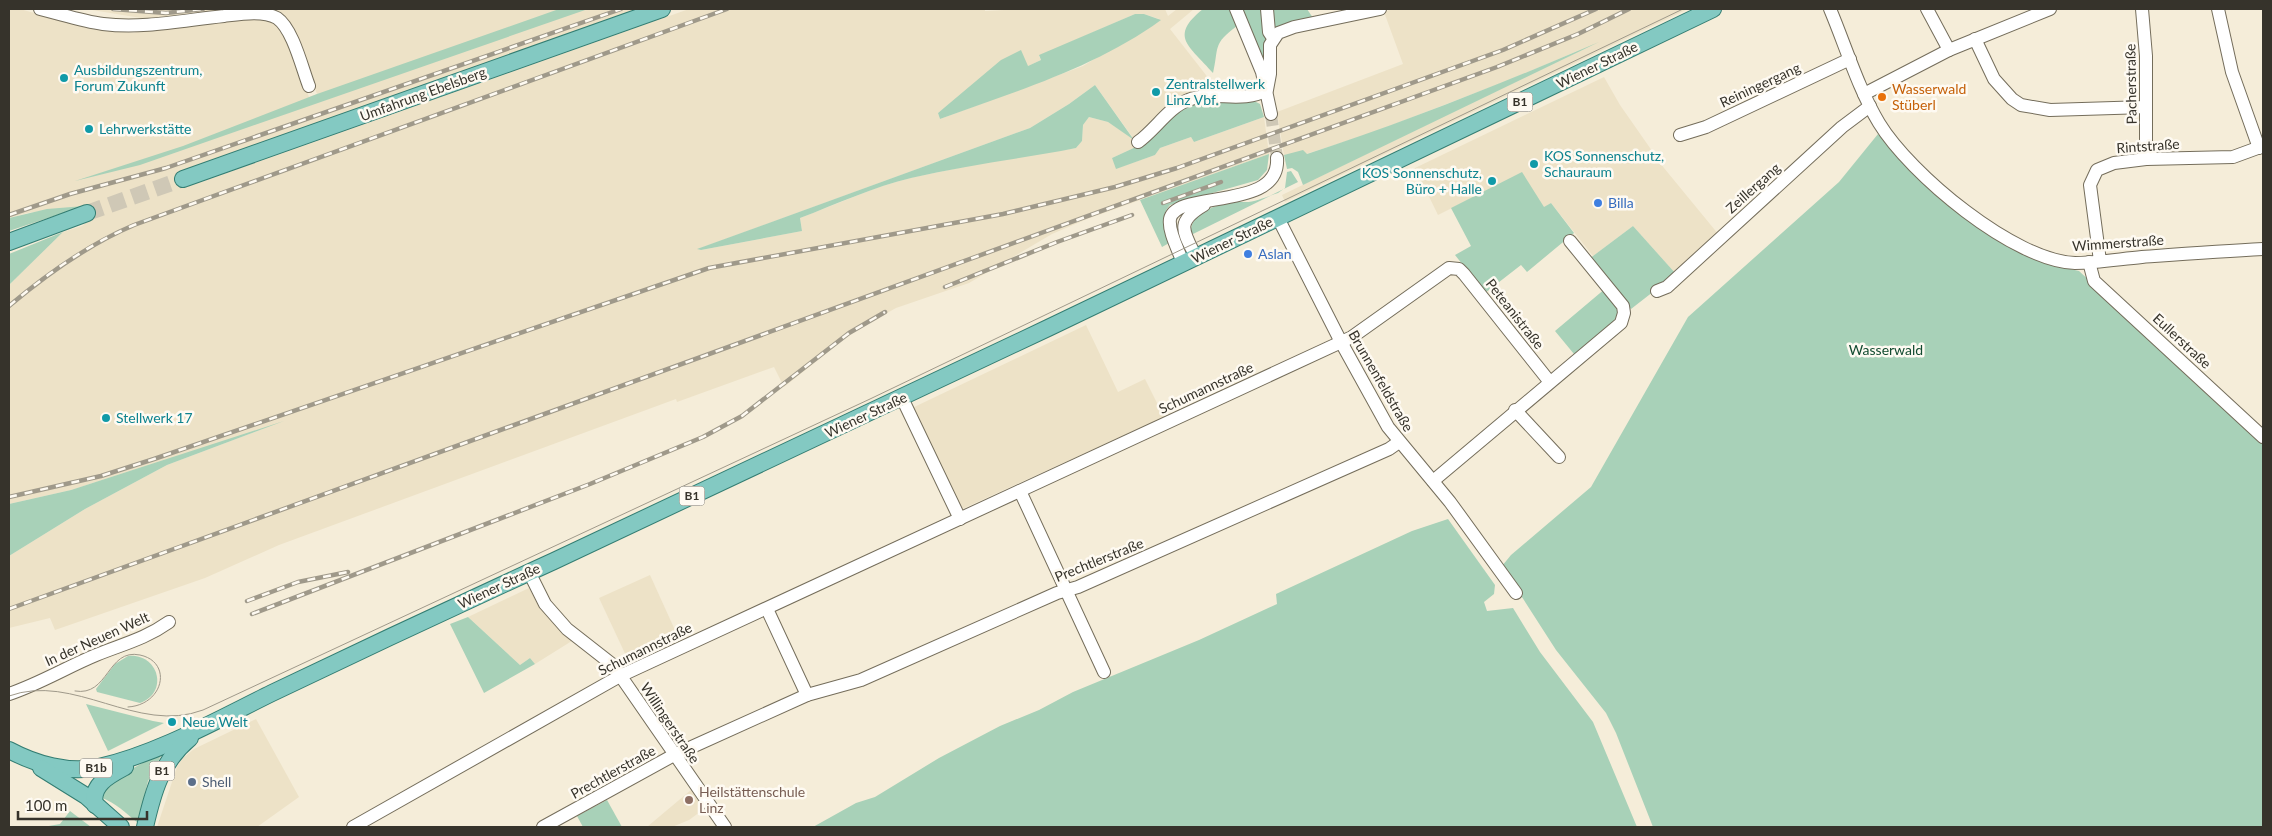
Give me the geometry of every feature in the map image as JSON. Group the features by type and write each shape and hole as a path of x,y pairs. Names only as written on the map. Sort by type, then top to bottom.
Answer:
{"main road":[{"name":"Umfahrung Ebelsberg","path":"183,179 662,9"},
{"name":"Wiener Straße","path":"9,750 26,759 68,769 89,769 110,764 201,728 902,398 1713,9"},
{"path":"9,242 87,213"},
{"name":"B1","path":"145,827 155,787 165,765 174,751 201,728"},
{"name":"B1","path":"95,805 94,795 106,778 164,744"},
{"name":"B1b","path":"26,759 86,796 95,805"},
{"path":"95,805 121,827"}],"street":[{"path":"40,9 102,24 131,26 164,24 233,15 268,15 277,18 289,31 309,86"},
{"path":"1236,9 1267,90 1271,114"},
{"path":"1267,9 1269,32 1273,38"},
{"path":"1267,90 1270,74 1270,45 1278,33 1294,26 1380,9"},
{"name":"Wimmerstraße","path":"1830,9 1867,100 1894,144 1913,165 1973,217 2044,256 2061,261 2094,261 2263,249"},
{"path":"1927,9 1949,50"},
{"name":"Zeillergang","path":"1658,291 1667,287 1860,111 1867,100 1949,50 2050,9"},
{"name":"Pacherstraße","path":"2142,9 2146,37 2146,158"},
{"path":"2218,9 2232,72 2261,147"},
{"path":"1975,39 1994,79 2012,99 2022,104 2050,110 2146,107"},
{"name":"Reiningergang","path":"1680,135 1706,127 1850,59"},
{"path":"1138,142 1176,108 1188,100 1251,96 1267,90"},
{"name":"Rintstraße","path":"2094,261 2090,185 2093,174 2106,165 2146,158 2223,158 2241,156 2261,147"},
{"path":"1190,260 1171,230 1171,217 1177,209 1265,186 1276,171 1277,158"},
{"name":"Brunnenfeldstraße","path":"1278,218 1376,408 1399,442 1472,531 1516,593"},
{"path":"1432,481 1618,326 1623,318 1623,306 1570,242"},
{"name":"Eullerstraße","path":"2094,261 2094,281 2263,437"},
{"name":"Schumannstraße","path":"353,827 620,676 1352,337 1440,273 1454,268"},
{"name":"Peteanistraße","path":"1454,268 1464,274 1549,382"},
{"path":"902,398 960,519"},
{"path":"1515,410 1559,457"},
{"name":"Prechtlerstraße","path":"543,827 674,755 808,695 861,680 1389,449 1399,442"},
{"path":"1020,491 1104,672"},
{"name":"Willingerstraße","path":"529,572 545,604 567,630 613,666 725,827"},
{"path":"767,609 808,695"},
{"name":"In der Neuen Welt","path":"9,694 33,686 97,655 151,635 169,622"}],"shaded area":[{"path":"9,9 20,9 91,29 134,33 146,29 227,20 260,18 274,21 285,32 309,97 317,94 291,25 259,9 640,9 180,171 185,185 202,182 689,9 985,9 985,11 1023,9 1165,9 1168,16 1177,9 1194,9 1170,29 1213,84 1216,91 1138,146 1112,158 1117,168 1155,155 1160,148 1191,137 1194,142 1264,117 1269,154 1087,219 1052,234 969,283 896,308 853,332 784,387 774,367 677,402 676,399 279,545 205,578 55,630 50,618 9,628 9,556 85,509 167,465 265,428 71,490 9,504 9,285 63,232 82,226 89,220 84,206 27,213 9,218","holes":["1135,14 1144,14 1159,19 1083,66 940,119 938,113 955,100 1041,60 1039,56","1095,85 1133,138 1108,122 1089,117 1083,125 1082,141 1076,148 987,162 910,178 879,187 800,218 802,231 698,249 1030,128 1069,104"]},
{"path":"86,9 256,9 143,21 141,18"},
{"path":"1392,9 1688,9 1285,202 1282,195 1582,49 1509,80 1366,135 1306,154 1284,155 1277,112 1403,64 1384,12"},
{"path":"1604,77 1620,105 1664,168 1719,235 1676,274 1633,226 1593,256 1551,203 1544,208 1522,173 1438,215 1415,168"},
{"path":"1086,325 1118,392 1145,379 1164,417 962,509 910,409"},
{"path":"650,575 679,639 629,662 599,598"},
{"path":"529,588 537,603 575,639 535,664 530,658 520,665 468,617"},
{"path":"256,719 299,797 257,827 157,827 177,767 183,758 194,749"},
{"name":"Heilstättenschule Linz","path":"691,790 704,809 689,820 672,827 647,827"}],"green space":[{"path":"559,9 588,9 140,165 75,181 183,146 317,94"},
{"path":"1203,9 1230,9 1237,26 1220,42 1213,73 1186,41 1187,27 1192,19"},
{"path":"1242,9 1264,9 1266,33 1265,64"},
{"path":"1270,9 1307,9 1313,18 1275,30"},
{"path":"1135,14 1144,14 1161,20 1136,37 1082,65 1026,88 940,119 938,113 1001,60 1021,50 1028,66 1041,60 1039,55"},
{"path":"1599,42 1303,185 1298,172 1292,168 1287,169 1284,155 1303,150 1307,154 1381,129 1491,87"},
{"path":"1095,85 1134,140 1108,122 1089,117 1083,125 1082,141 1076,148 952,169 911,178 869,191 800,218 802,231 701,250 697,249 1030,128 1069,104"},
{"path":"1252,100 1260,104 1264,117 1194,142 1191,137 1160,148 1155,155 1116,169 1112,158 1138,146 1180,108 1194,101"},
{"name":"Wasserwald","path":"1878,134 1911,170 2054,265 2079,271 2263,442 2263,827 1653,827 1616,733 1606,713 1556,650 1502,566 1511,555 1591,487 1688,317 1839,182"},
{"path":"1269,154 1267,170 1258,180 1170,205 1165,214 1164,223 1171,242 1162,247 1140,200"},
{"path":"1291,171 1298,182 1283,189 1285,188 1287,172"},
{"path":"1522,172 1544,207 1551,203 1574,233 1527,272 1521,265 1485,293 1455,255 1471,246 1451,208"},
{"path":"1271,195 1193,234 1191,231 1197,217 1211,208 1229,203 1252,201"},
{"path":"84,206 9,231 9,218 47,209"},
{"path":"1633,226 1676,274 1631,309 1589,259"},
{"path":"63,232 9,285 9,254"},
{"path":"1606,288 1620,307 1617,315 1602,334 1574,354 1555,331"},
{"path":"284,421 167,465 85,509 9,556 9,504 71,490"},
{"path":"1448,519 1495,585 1494,594 1484,602 1487,611 1513,608 1540,652 1593,722 1637,827 813,827 856,803 875,797 939,758 1000,726 1039,710 1073,692 1199,640 1277,604 1276,594 1412,531"},
{"path":"468,617 520,665 530,658 535,664 484,693 450,624"},
{"path":"128,656 139,657 147,661 153,667 156,675 155,691 149,698 140,703 97,692 96,689 115,664"},
{"path":"86,704 153,721 164,723 108,751"},
{"path":"163,752 148,781 138,823 116,805 100,797 115,778"},
{"path":"607,800 622,827 583,827 577,816"},
{"path":"70,811 91,827 43,827 60,824"}],"tunnel":[{"path":"1271,114 1277,158"},
{"path":"87,213 183,179"}],"tram line":[{"path":"9,696 33,691 57,692 82,696 154,715 178,716 203,710 870,399 1683,9"},
{"path":"75,691 86,691 95,687 121,659 129,655 140,655 150,659 157,666 160,674 160,683 150,699 128,707"}],"railway":[{"path":"113,9 166,13 203,9"},
{"path":"9,215 70,194 166,168 621,9"},
{"path":"9,306 68,261 134,225 727,9"},
{"path":"9,497 101,476 154,459 709,268 1003,214 1115,187 1177,168 1503,50 1596,9"},
{"path":"9,609 1497,67 1578,34 1629,9"},
{"path":"1163,203 1221,182"},
{"path":"945,287 1057,242 1132,215"},
{"path":"252,614 590,484 703,437 742,416 849,333 885,312"},
{"path":"247,601 298,582 348,572"}],"place":[{"name":"Ausbildungszentrum, Forum Zukunft","path":"64,78"},
{"name":"Zentralstellwerk Linz Vbf.","path":"1156,92"},
{"name":"Wasserwald Stüberl","path":"1882,97"},
{"name":"Lehrwerkstätte","path":"89,129"},
{"name":"KOS Sonnenschutz, Schauraum","path":"1534,164"},
{"name":"KOS Sonnenschutz, Büro + Halle","path":"1492,181"},
{"name":"Billa","path":"1598,203"},
{"name":"Aslan","path":"1248,254"},
{"name":"Stellwerk 17","path":"106,418"},
{"name":"Neue Welt","path":"172,722"},
{"name":"Shell","path":"192,782"},
{"name":"Heilstättenschule Linz","path":"689,800"}]}
